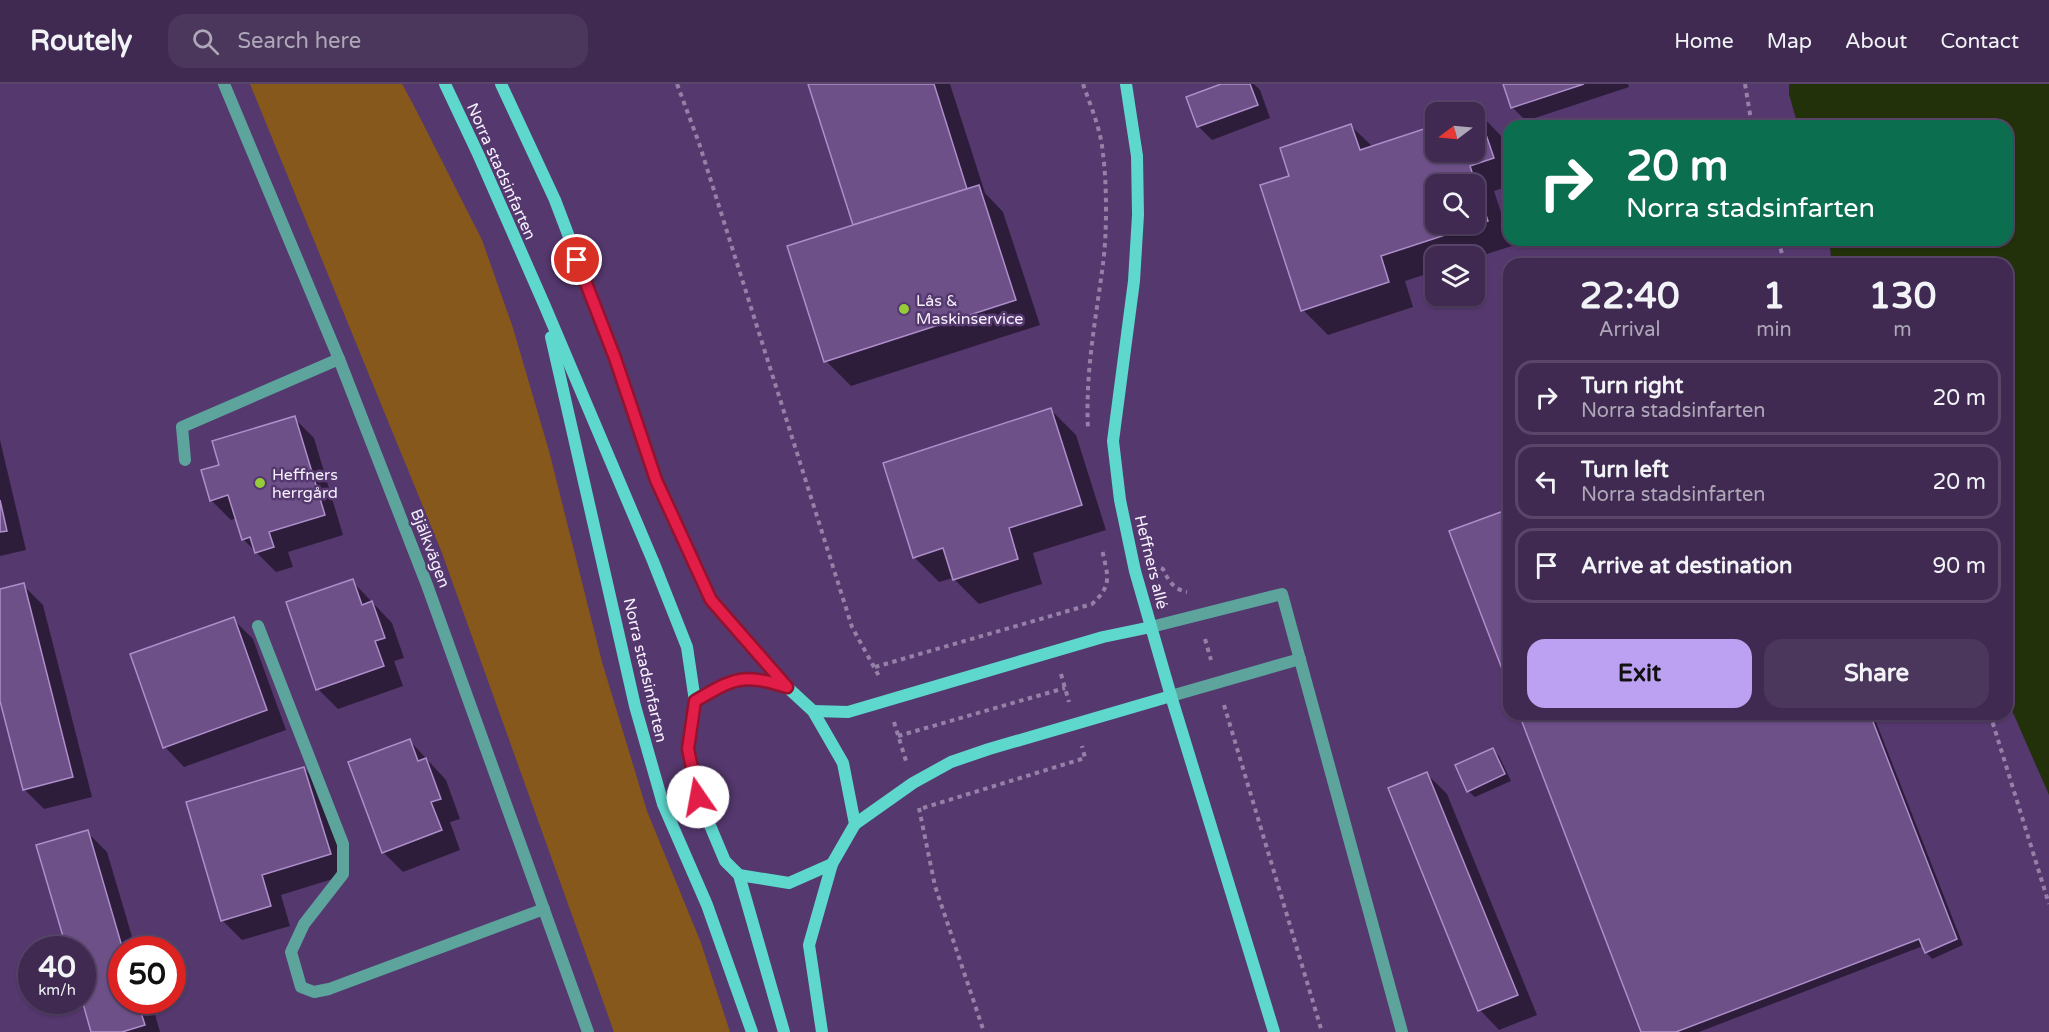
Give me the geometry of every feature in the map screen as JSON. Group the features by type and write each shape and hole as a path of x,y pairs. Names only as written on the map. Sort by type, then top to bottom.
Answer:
{"main road":[{"name":"Norra stadsinfarten","path":"445,84 544,304 687,647 695,701 688,749 698,797 725,861 739,875 784,1032"},
{"path":"501,84 555,200 615,358 656,480 711,600 787,687 813,711 843,763 855,824"},
{"name":"Heffners allé","path":"1126,84 1137,156 1138,215 1131,303 1113,441 1120,500 1135,571 1151,627 1274,1032"},
{"name":"Norra stadsinfarten","path":"544,304 635,706 663,804 707,905 752,1032"},
{"path":"813,711 848,712 1103,637 1151,627"},
{"path":"695,701 740,678 765,680 787,687"},
{"path":"822,1032 809,945 832,864 855,824 913,783 951,762 1171,696"},
{"path":"739,875 789,883 832,864"}],"street":[{"name":"Bjälkvägen","path":"224,84 339,359 427,585 588,1032"},
{"path":"185,460 182,427 339,359"},
{"path":"1151,627 1282,594 1402,1032"},
{"path":"258,626 343,844 343,874 304,924 291,952 301,987 314,992 329,989 544,909"},
{"path":"1171,696 1300,659"}],"path":[{"path":"676,84 699,143 852,627 884,688"},
{"path":"1083,84 1095,119 1103,154 1105,211 1104,261 1091,355 1088,429"},
{"path":"1745,84 1751,120"},
{"path":"875,667 1092,604 1105,592 1107,578 1101,543"},
{"path":"1154,567 1163,569 1169,582 1180,591 1191,592"},
{"path":"1203,632 1212,663"},
{"path":"1060,672 1072,711"},
{"path":"898,736 1065,688"},
{"path":"1223,700 1322,1032"},
{"path":"891,714 909,769"},
{"path":"1992,720 2049,904"},
{"path":"920,809 1085,758 1080,738"},
{"path":"918,803 935,886 984,1032"}],"shaded area":[{"path":"250,84 402,84 482,240 513,328 549,451 602,662 647,811 701,943 730,1032 614,1032 442,553"},
{"path":"1789,84 2049,84 2049,795 2013,713 2013,258 1831,258 1830,246 2013,246 2013,120 1796,120 1789,94"}],"building":[{"path":"808,84 934,84 967,189 853,225"},
{"path":"1221,84 1250,84 1258,105 1197,127 1186,97"},
{"path":"1503,84 1584,84 1511,108"},
{"path":"1351,124 1360,150 1425,129 1425,162 1482,162 1470,166 1473,174 1425,174 1425,234 1448,234 1381,256 1389,282 1301,311 1260,185 1289,176 1280,148"},
{"path":"1485,132 1494,158 1485,161"},
{"path":"979,185 1016,300 824,362 787,246"},
{"path":"1051,408 1082,505 1009,528 1018,559 953,580 943,548 913,558 883,463"},
{"name":"Heffners herrgård","path":"295,416 325,515 269,532 274,547 255,553 250,537 242,540 228,495 210,501 201,470 219,465 212,441"},
{"path":"0,500 7,531 0,532"},
{"path":"1503,511 1503,671 1449,531"},
{"path":"353,579 362,605 372,601 385,638 375,641 384,666 316,690 286,602"},
{"path":"24,583 73,777 23,790 0,701 0,589"},
{"path":"234,617 267,710 163,748 130,654"},
{"path":"1521,720 1872,720 1957,939 1925,953 1919,939 1676,1032 1641,1032"},
{"path":"410,739 418,761 426,758 441,799 431,802 442,830 382,853 348,762"},
{"path":"1493,748 1505,774 1467,792 1455,765"},
{"path":"304,767 331,854 262,875 271,906 221,921 186,802"},
{"path":"1427,772 1518,995 1478,1011 1388,788"},
{"path":"88,830 119,936 108,936 108,1014 141,1014 145,1025 122,1032 91,1032 86,1014 96,1014 96,936 63,936 36,845"}],"place":[{"name":"Lås & Maskinservice","path":"904,309"},
{"name":"Heffners herrgård","path":"260,483"}],"route":[{"path":"577,260 615,358 656,480 711,600 787,687 765,680 740,678 695,701 688,749 698,797"}]}
